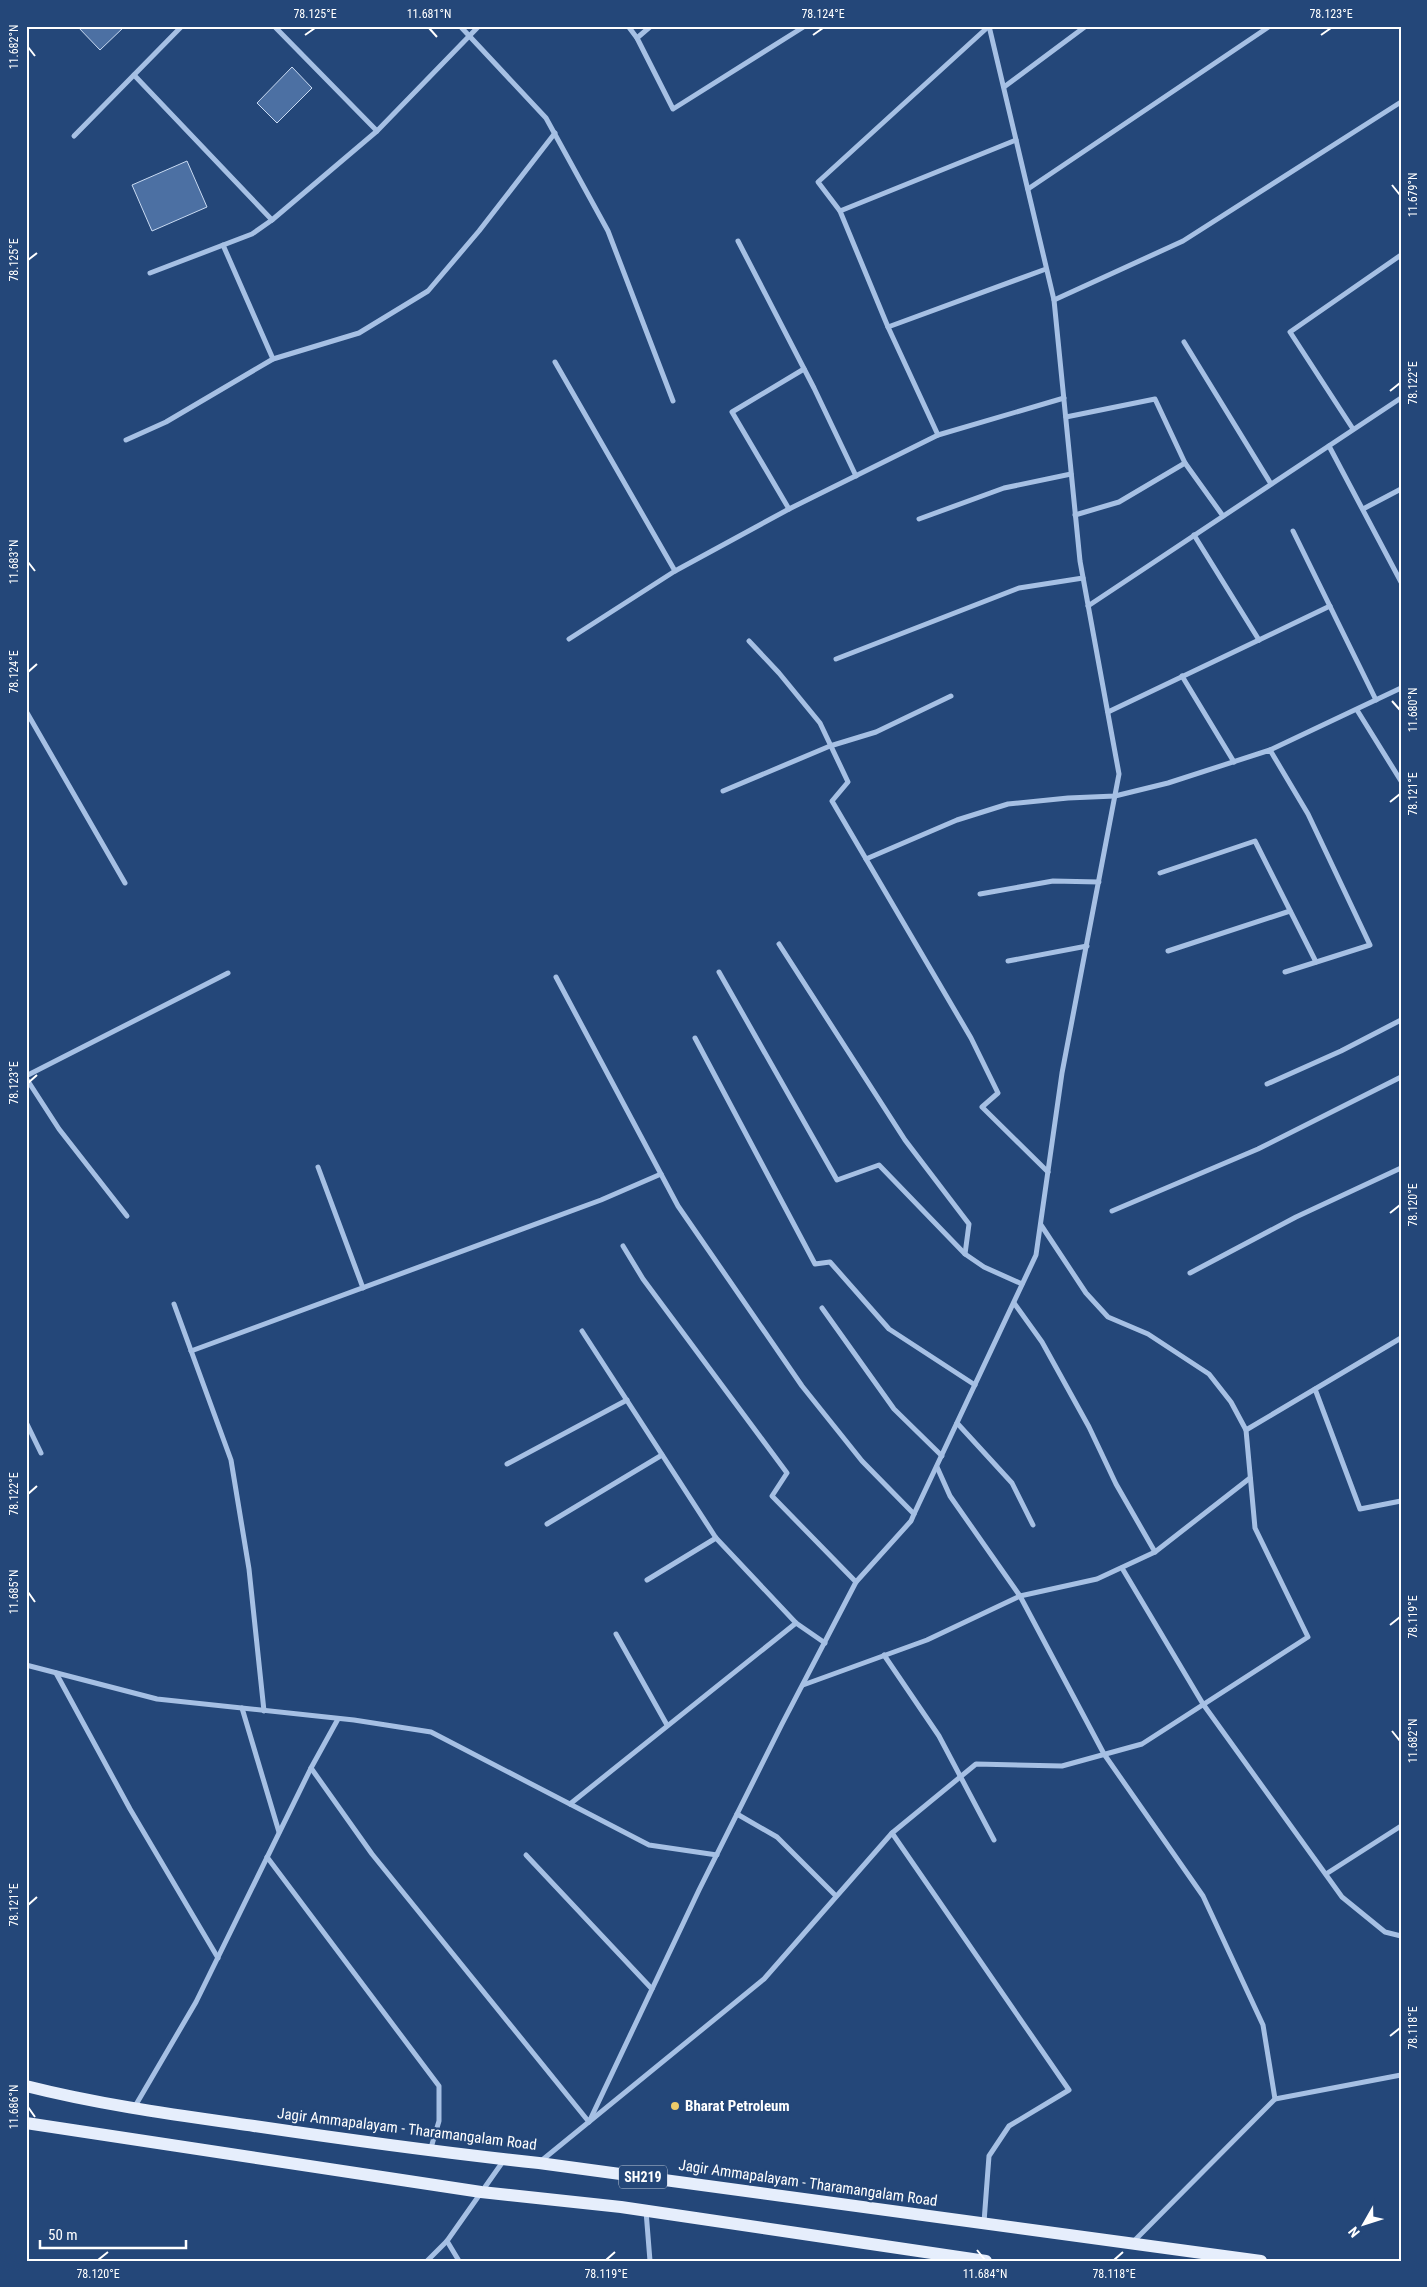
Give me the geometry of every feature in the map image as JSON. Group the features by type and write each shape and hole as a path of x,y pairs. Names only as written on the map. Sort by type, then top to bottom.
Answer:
{"main road":[{"name":"Jagir Ammapalayam - Tharamangalam Road","path":"26,2086 67,2096 134,2108 430,2151 539,2163 1260,2261"},
{"name":"SH219","path":"26,2123 481,2192 646,2211 986,2261"}],"street":[{"path":"74,136 182,26"},
{"path":"274,26 377,131"},
{"path":"460,26 546,118 555,133 608,231 672,401"},
{"path":"150,273 252,234 272,220 377,131 479,26"},
{"path":"628,26 637,38 672,109 805,26"},
{"path":"637,38 651,26"},
{"path":"589,2122 717,1855 802,1685 856,1582 914,1514 1036,1255 1062,1074 1119,774 1083,578 1054,300 989,26 818,182 840,211 888,327 938,435"},
{"path":"1004,87 1086,26"},
{"path":"1028,190 1270,26"},
{"path":"134,76 272,220"},
{"path":"1054,300 1183,241 1401,102"},
{"path":"126,440 166,422 272,359 359,333 428,291 479,231 555,133"},
{"path":"840,211 1016,140"},
{"path":"738,241 856,476"},
{"path":"223,245 272,359"},
{"path":"1354,429 1290,332 1401,255"},
{"path":"888,327 1046,268"},
{"path":"1184,342 1271,484"},
{"path":"555,362 675,571"},
{"path":"789,509 732,412 804,370"},
{"path":"570,639 675,571 789,509 938,435 1064,398"},
{"path":"1088,606 1401,398"},
{"path":"1066,416 1155,399 1185,463 1223,516"},
{"path":"1329,446 1401,582"},
{"path":"1075,515 1119,502 1185,463"},
{"path":"920,519 1004,488 1071,474"},
{"path":"1363,509 1401,489"},
{"path":"1293,532 1376,700"},
{"path":"1194,535 1259,640"},
{"path":"836,659 1019,588 1083,578"},
{"path":"1108,712 1330,606"},
{"path":"749,642 779,673 820,723 848,782 832,801 971,1038 998,1093 982,1107 1048,1172"},
{"path":"1182,676 1234,762"},
{"path":"866,859 957,820 1008,804 1068,798 1115,796 1168,783 1234,762 1270,750 1401,688"},
{"path":"723,791 830,746 876,732 951,696"},
{"path":"1357,710 1401,781"},
{"path":"26,711 125,882"},
{"path":"1270,750 1308,814 1370,945 1285,972"},
{"path":"1160,873 1254,841 1316,962"},
{"path":"980,894 1053,881 1099,882"},
{"path":"1168,951 1290,911"},
{"path":"779,944 905,1140 969,1224 965,1254"},
{"path":"1008,961 1087,946"},
{"path":"719,972 837,1180 879,1165 965,1254 984,1267 1022,1284"},
{"path":"127,1216 59,1129 26,1077 228,973"},
{"path":"556,977 678,1206 802,1386 862,1461 914,1514"},
{"path":"1268,1084 1341,1051 1401,1020"},
{"path":"695,1038 816,1264 830,1262 889,1329 975,1385"},
{"path":"1112,1212 1258,1149 1401,1077"},
{"path":"318,1167 362,1288"},
{"path":"1190,1273 1296,1217 1401,1168"},
{"path":"191,1351 601,1200 661,1174"},
{"path":"539,2163 764,1979 892,1833 976,1764 1062,1766 1142,1744 1308,1637 1255,1528 1246,1430 1231,1402 1209,1374 1148,1334 1108,1317 1086,1293 1040,1224"},
{"path":"623,1246 642,1279 787,1473 772,1496 856,1582"},
{"path":"1014,1303 1042,1342 1089,1427 1116,1484 1155,1552"},
{"path":"174,1304 231,1460 249,1569 264,1711"},
{"path":"822,1308 894,1408 942,1456"},
{"path":"582,1331 716,1538 796,1623 825,1642"},
{"path":"1246,1430 1401,1338"},
{"path":"1315,1389 1360,1509 1401,1501"},
{"path":"508,1464 627,1400"},
{"path":"26,1422 41,1453"},
{"path":"958,1423 1012,1483 1033,1525"},
{"path":"547,1524 662,1455"},
{"path":"937,1467 950,1496 1020,1596 1104,1754 1202,1896 1262,2024 1275,2099"},
{"path":"802,1685 927,1640 1020,1596 1097,1579 1122,1568 1155,1552 1250,1478"},
{"path":"647,1580 716,1538"},
{"path":"1122,1568 1203,1704 1342,1897 1385,1932 1401,1936"},
{"path":"570,1804 667,1724 796,1623"},
{"path":"616,1634 667,1724"},
{"path":"884,1655 938,1736 994,1840"},
{"path":"26,1665 157,1699 338,1719 432,1732 649,1845 717,1855"},
{"path":"56,1673 130,1808 218,1958"},
{"path":"242,1708 279,1832"},
{"path":"134,2108 196,2002 311,1768 338,1719"},
{"path":"311,1768 372,1854 589,2122"},
{"path":"737,1814 777,1837 836,1896"},
{"path":"1326,1874 1401,1826"},
{"path":"892,1833 1069,2090 1010,2126 989,2156 984,2223"},
{"path":"526,1855 652,1989"},
{"path":"267,1858 439,2086 439,2121 430,2151"},
{"path":"1133,2243 1275,2099 1401,2075"},
{"path":"427,2261 447,2241 504,2159"},
{"path":"646,2211 650,2261"},
{"path":"447,2241 459,2261"}],"building":[{"path":"77,26 125,26 100,50"},
{"path":"292,67 312,88 277,123 257,103"},
{"path":"187,161 207,207 152,231 132,185"}],"place":[{"name":"Bharat Petroleum","path":"675,2106"}]}
